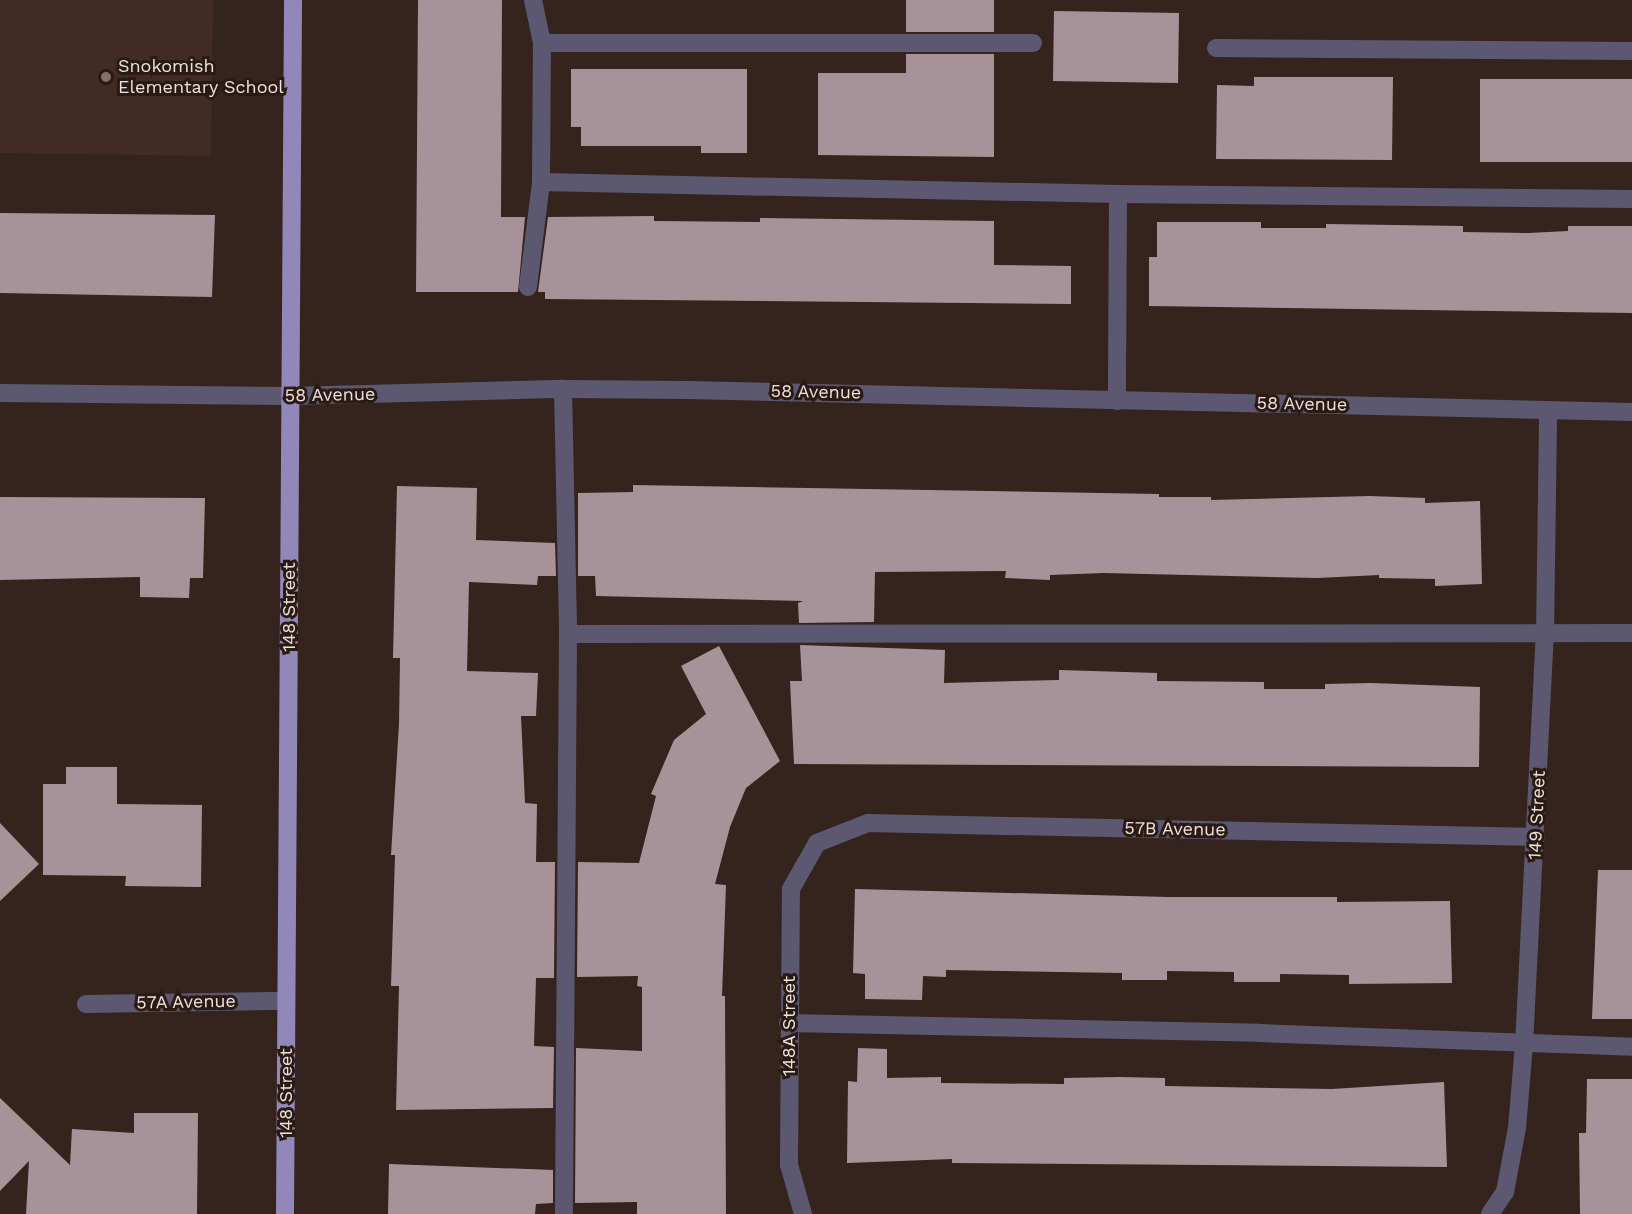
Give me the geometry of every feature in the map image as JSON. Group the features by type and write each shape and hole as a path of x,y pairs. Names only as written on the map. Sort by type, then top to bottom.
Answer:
{"main road":[{"name":"148 Street","path":"285,1214 293,0"}],"street":[{"path":"528,287 541,182 542,43 533,0"},
{"path":"542,43 1033,43"},
{"path":"1216,48 1632,51"},
{"path":"541,182 1118,194 1632,199"},
{"path":"1117,401 1118,194"},
{"name":"58 Avenue","path":"0,393 290,396 563,389 1632,412"},
{"path":"563,389 568,634 564,1214"},
{"name":"149 Street","path":"1490,1214 1505,1192 1517,1128 1524,1045 1545,635 1548,411"},
{"path":"568,634 1545,635 1632,633"},
{"name":"57B Avenue","path":"817,843 868,823 1536,837"},
{"name":"148A Street","path":"803,1214 789,1165 788,1023 791,889 817,843"},
{"name":"57A Avenue","path":"86,1004 286,1001"},
{"path":"788,1023 1259,1033 1524,1045 1632,1047"}],"shaded area":[{"name":"Snokomish Elementary School","path":"0,0 213,0 211,156 0,153"}],"building":[{"path":"418,0 502,0 501,217 525,217 518,292 416,292"},
{"path":"906,0 994,0 994,32 906,32"},
{"path":"1054,11 1179,13 1178,83 1053,81"},
{"path":"906,54 994,54 994,157 818,155 818,73 906,73"},
{"path":"571,69 747,69 747,153 701,153 701,146 581,146 581,127 571,127"},
{"path":"1254,77 1393,77 1392,160 1216,159 1217,85 1254,86"},
{"path":"1480,79 1632,79 1632,162 1480,162"},
{"path":"0,213 215,215 212,297 0,293"},
{"path":"654,216 654,221 760,222 760,218 994,221 994,265 1071,266 1071,304 545,299 545,292 538,292 548,217"},
{"path":"1157,222 1261,222 1261,228 1326,228 1326,224 1463,226 1463,232 1529,233 1568,231 1568,226 1632,226 1632,313 1149,306 1149,257 1157,257"},
{"path":"633,485 1159,494 1159,497 1211,497 1211,500 1370,496 1425,498 1425,503 1480,501 1482,584 1435,586 1435,579 1379,578 1379,575 1317,578 1104,573 1050,575 1050,580 1005,578 1006,571 875,572 874,622 799,623 798,603 803,601 596,596 595,576 578,576 578,493 633,492"},
{"path":"397,486 477,488 476,540 555,543 556,576 538,576 537,585 469,582 467,671 538,673 536,716 521,716 525,803 537,804 536,862 555,862 554,978 536,978 534,1046 554,1047 553,1108 396,1110 399,986 391,986 395,855 391,855 399,724 400,658 393,658"},
{"path":"0,497 205,498 203,578 190,578 189,598 140,597 140,577 0,580"},
{"path":"800,645 945,650 944,683 1059,680 1059,670 1157,673 1157,681 1264,682 1264,689 1325,689 1325,684 1371,683 1480,687 1479,767 794,764 790,681 802,681"},
{"path":"719,646 780,761 746,788 730,827 715,884 726,885 722,996 725,996 726,1214 637,1214 637,1202 575,1203 576,1048 642,1051 642,987 637,986 638,976 577,977 578,862 639,863 656,796 651,794 674,740 706,714 681,666"},
{"path":"66,767 117,767 117,804 202,805 201,887 125,886 126,876 43,875 43,784 66,784"},
{"path":"0,823 39,864 0,901"},
{"path":"1598,870 1632,870 1632,1019 1592,1019"},
{"path":"855,889 1168,897 1337,897 1337,902 1450,901 1452,983 1349,984 1349,975 1280,974 1280,982 1234,982 1234,972 1167,971 1167,980 1122,980 1122,973 946,970 946,977 923,976 922,1000 865,999 865,974 853,973"},
{"path":"858,1048 887,1049 887,1078 941,1077 941,1083 1064,1084 1064,1078 1120,1077 1165,1078 1165,1086 1332,1089 1444,1082 1447,1167 952,1163 952,1159 847,1163 848,1081 857,1082"},
{"path":"1587,1079 1632,1079 1632,1214 1580,1214 1579,1133 1586,1133"},
{"path":"0,1098 70,1165 72,1129 134,1133 134,1113 198,1113 197,1214 26,1214 29,1161 0,1191"},
{"path":"389,1164 553,1170 553,1203 536,1204 535,1214 388,1214"}],"place":[{"name":"Snokomish Elementary School","path":"106,77"}]}
